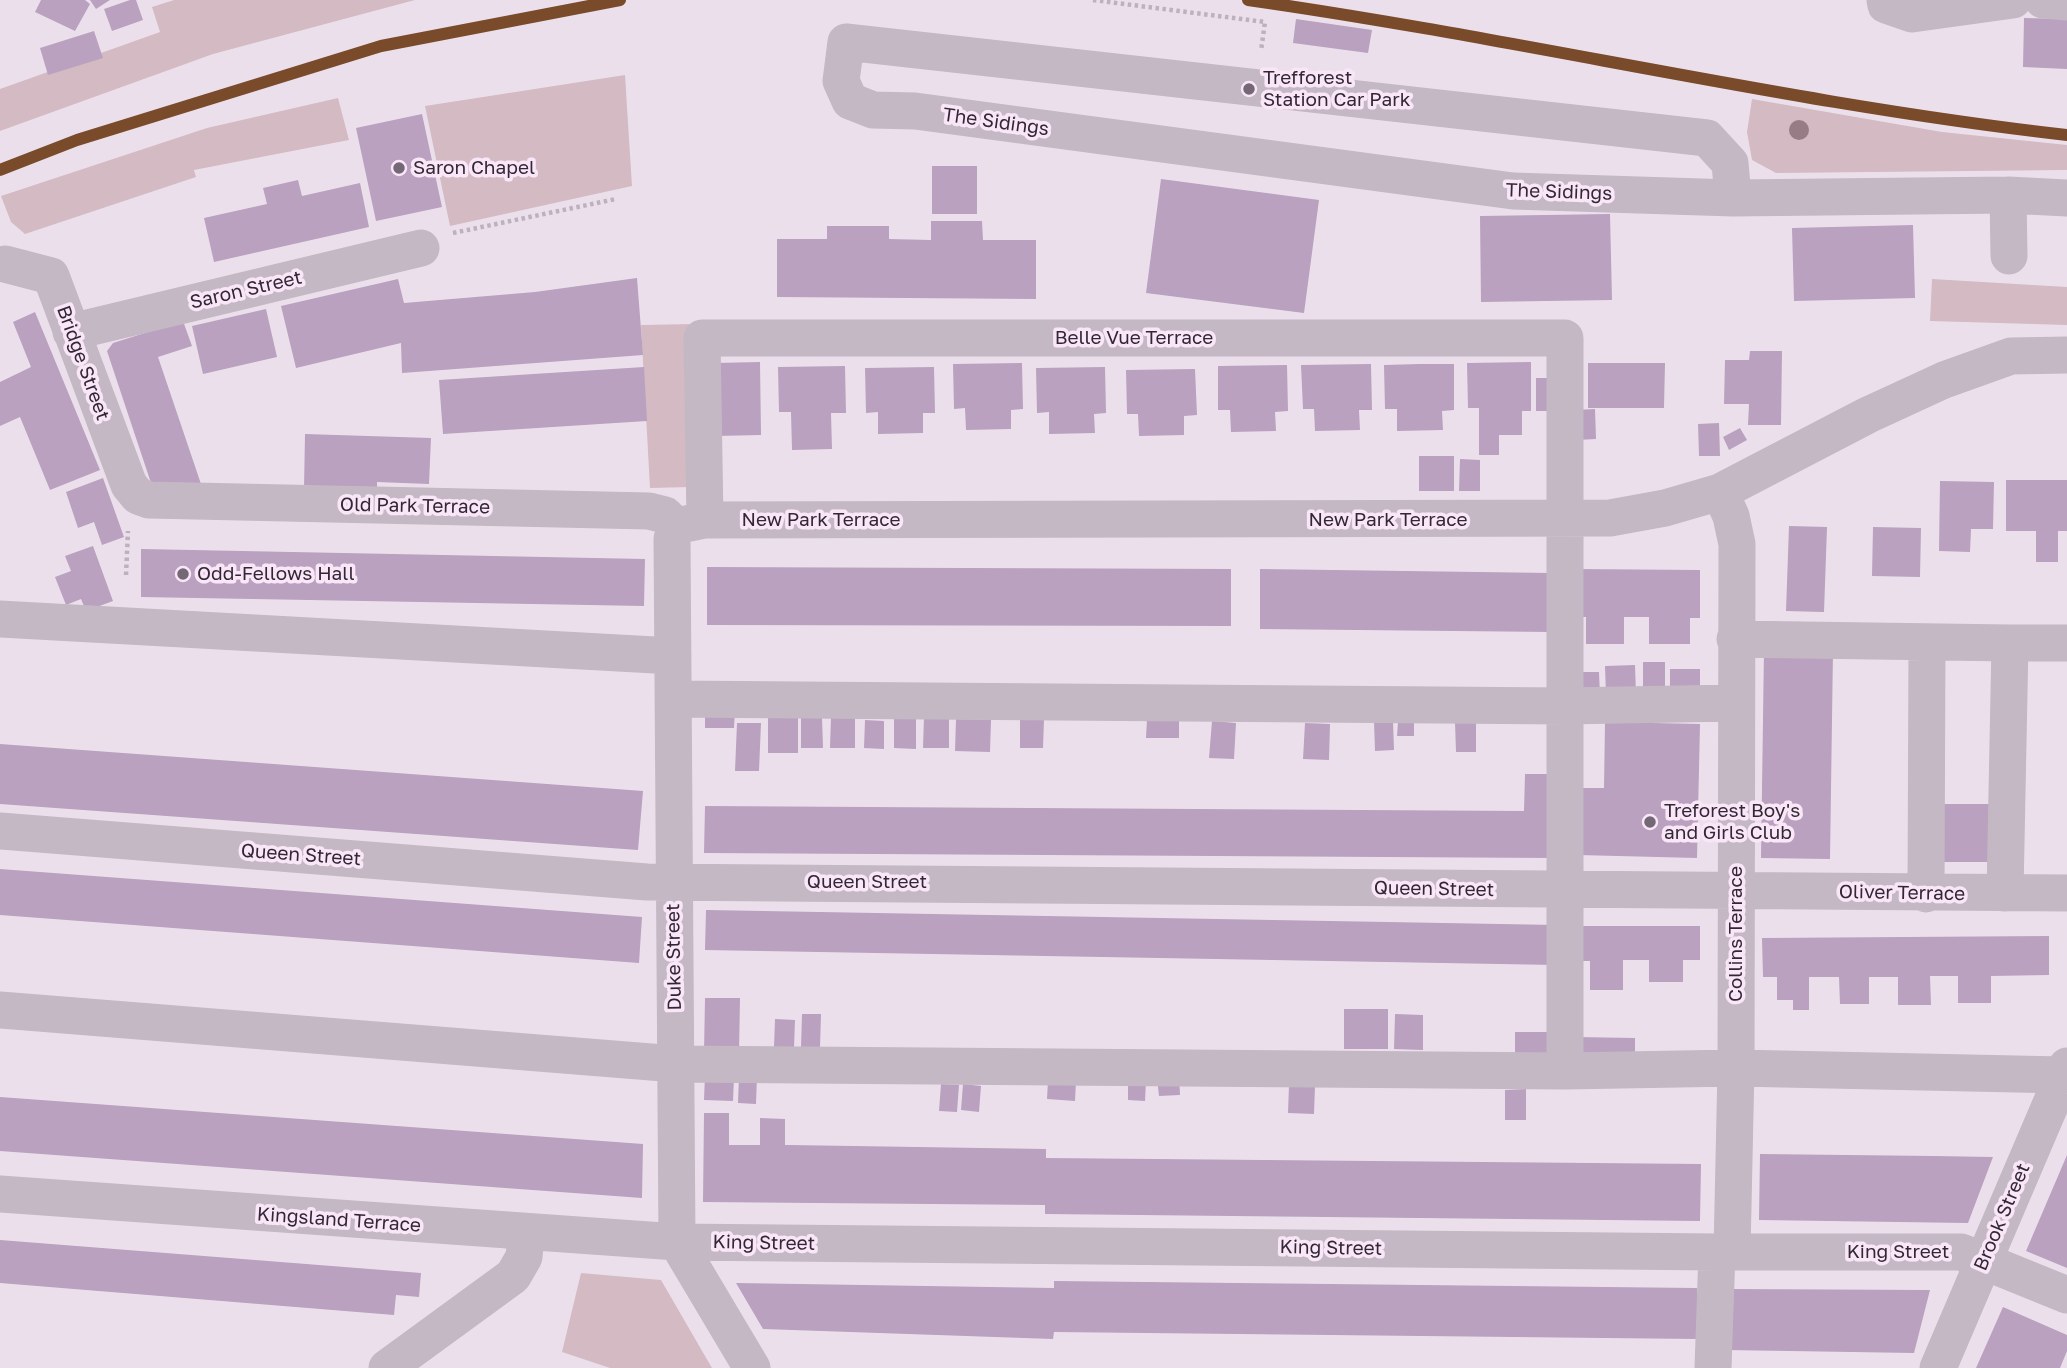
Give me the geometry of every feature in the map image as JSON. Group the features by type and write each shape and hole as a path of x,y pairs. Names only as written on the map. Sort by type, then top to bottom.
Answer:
{"street":[{"path":"1885,0 1886,5 1912,15 2013,0"},
{"path":"2043,0 2067,2"},
{"name":"The Sidings","path":"1734,198 1730,163 1707,138 846,43 841,81 850,101 873,110 915,111 1513,191 1734,198 2008,195 2067,198"},
{"path":"2008,195 2009,256"},
{"name":"Saron Street","path":"71,332 422,248"},
{"name":"Bridge Street","path":"2,263 51,276 129,485 138,496 139,514"},
{"name":"Belle Vue Terrace","path":"690,523 702,338 1564,338 1565,520"},
{"name":"New Park Terrace","path":"690,523 1610,518 1665,508 1720,492 1868,415 1944,380 2011,356 2067,355"},
{"name":"Collins Terrace","path":"1713,1368 1724,1252 1736,1068 1737,544 1731,516 1720,492"},
{"name":"Old Park Terrace","path":"139,514 649,511 690,523"},
{"path":"1565,520 1565,1071"},
{"name":"Duke Street","path":"677,1242 672,540 690,523"},
{"path":"0,619 673,656"},
{"path":"1735,639 2067,643"},
{"path":"1926,894 1927,642"},
{"path":"2005,893 2010,643"},
{"path":"674,699 1564,706 1735,703"},
{"name":"Queen Street","path":"0,831 647,882 1229,884 1564,891 1737,891"},
{"name":"Oliver Terrace","path":"1737,891 2067,893"},
{"path":"0,1010 676,1064 1565,1071 1736,1068 2065,1071"},
{"name":"Brook Street","path":"1938,1368 2065,1071"},
{"name":"Kingsland Terrace","path":"0,1194 526,1234 677,1242"},
{"path":"387,1368 513,1276 524,1257 526,1234"},
{"path":"677,1242 752,1368"},
{"name":"King Street","path":"677,1242 1961,1252 2067,1295"}],"path":[{"path":"1093,0 1265,22 1257,88"},
{"path":"422,248 438,236 616,198"},
{"path":"126,575 139,514"}],"shaded area":[{"path":"174,0 415,0 213,54 0,131 0,89 160,32 152,7"},
{"path":"625,75 632,186 450,226 425,106"},
{"path":"338,98 349,140 194,170 196,177 25,234 11,222 1,196 207,128"},
{"path":"1752,99 1942,132 2067,145 2067,170 1776,173 1752,160 1747,132"},
{"path":"1932,279 2067,287 2067,325 1930,321"},
{"path":"695,324 691,487 650,488 641,325"},
{"path":"581,1273 661,1280 712,1368 610,1368 562,1352"}],"building":[{"path":"41,0 85,0 90,4 75,31 35,12"},
{"path":"90,0 110,0 96,9"},
{"path":"136,0 143,20 112,31 104,9"},
{"path":"2024,18 2067,19 2067,69 2023,67"},
{"path":"1296,19 1372,30 1368,53 1293,43"},
{"path":"94,31 103,58 48,75 40,48"},
{"name":"Saron Chapel","path":"422,114 442,207 376,221 356,128"},
{"path":"932,166 977,166 977,214 932,214"},
{"path":"1161,179 1319,200 1304,313 1146,293"},
{"path":"298,180 302,196 360,183 369,227 214,262 204,218 267,204 263,188"},
{"path":"1610,214 1612,300 1481,302 1480,216"},
{"path":"931,221 982,221 983,240 1036,240 1036,299 777,297 777,239 827,239 827,226 889,226 889,239 931,240"},
{"path":"1913,225 1915,298 1794,301 1792,228"},
{"path":"637,278 643,355 402,373 401,343 296,368 281,306 398,279 404,303 535,292"},
{"path":"266,309 277,357 203,374 192,326"},
{"path":"35,312 100,470 50,490 20,417 0,426 0,382 31,367 13,322"},
{"path":"183,321 192,346 158,357 201,484 152,486 107,351 113,343"},
{"path":"1750,351 1782,351 1781,425 1748,425 1749,404 1724,404 1725,360 1749,360"},
{"path":"760,362 761,435 715,436 714,363"},
{"path":"1531,362 1531,411 1522,411 1522,435 1499,435 1499,455 1479,455 1479,408 1468,408 1467,363"},
{"path":"1022,363 1023,409 1011,410 1011,429 966,430 965,408 954,409 953,364"},
{"path":"1588,363 1665,363 1664,408 1588,408"},
{"path":"1371,364 1372,410 1359,410 1360,430 1315,431 1314,409 1303,409 1301,365"},
{"path":"1454,364 1454,410 1442,411 1443,430 1397,431 1397,409 1385,409 1384,365"},
{"path":"1287,365 1288,411 1275,412 1276,431 1231,432 1230,410 1218,410 1218,366"},
{"path":"845,366 846,413 831,413 832,449 792,450 791,412 779,412 778,367"},
{"path":"644,367 647,421 443,434 439,380"},
{"path":"934,367 935,413 923,413 923,433 878,434 878,412 866,413 865,368"},
{"path":"1105,367 1106,413 1094,414 1095,433 1049,434 1049,412 1037,413 1036,368"},
{"path":"1195,369 1197,415 1184,416 1184,435 1139,436 1138,414 1127,414 1126,370"},
{"path":"1536,378 1554,378 1554,411 1536,411"},
{"path":"1595,409 1596,439 1577,440 1576,410"},
{"path":"1719,423 1720,456 1699,456 1698,424"},
{"path":"1740,428 1747,440 1729,450 1723,437"},
{"path":"305,434 431,438 429,484 377,482 377,492 304,489"},
{"path":"1419,456 1454,456 1454,491 1419,491"},
{"path":"1460,459 1480,460 1480,491 1459,491"},
{"path":"103,478 124,537 102,545 94,522 78,528 66,492"},
{"path":"2006,480 2067,480 2067,531 2058,531 2058,562 2036,562 2036,531 2006,531"},
{"path":"1940,481 1994,482 1993,529 1971,529 1970,552 1939,551"},
{"path":"1789,526 1827,527 1824,612 1786,611"},
{"path":"1873,527 1921,528 1920,577 1872,576"},
{"path":"93,546 113,601 86,611 81,599 66,605 55,577 71,571 65,556"},
{"path":"141,549 645,559 644,606 141,597"},
{"path":"707,567 1231,569 1231,626 707,625"},
{"path":"1260,569 1551,573 1551,632 1260,629"},
{"path":"1574,569 1700,570 1700,618 1690,618 1690,644 1649,644 1649,617 1624,617 1624,644 1586,644 1586,617 1574,617"},
{"path":"1764,649 1833,650 1830,859 1761,858"},
{"path":"1643,662 1665,662 1665,693 1643,694"},
{"path":"1635,665 1636,695 1606,696 1605,666"},
{"path":"1670,669 1700,669 1700,696 1670,696"},
{"path":"1574,672 1599,672 1600,696 1575,697"},
{"path":"705,710 735,710 734,728 705,728"},
{"path":"924,716 949,716 949,748 923,748"},
{"path":"768,717 798,717 798,753 768,753"},
{"path":"822,717 823,748 801,748 801,718"},
{"path":"831,717 855,717 855,748 830,748"},
{"path":"894,718 916,718 916,749 894,748"},
{"path":"956,719 991,720 990,752 955,751"},
{"path":"1020,719 1044,719 1043,748 1020,748"},
{"path":"1147,719 1179,720 1179,738 1146,738"},
{"path":"865,720 884,721 884,749 864,748"},
{"path":"1212,721 1236,723 1234,759 1209,758"},
{"path":"1374,721 1393,721 1394,750 1375,751"},
{"path":"1398,722 1414,722 1414,736 1397,736"},
{"path":"1455,722 1476,723 1476,752 1456,752"},
{"name":"Treforest Boy's and Girls Club","path":"1605,722 1700,724 1697,858 1578,855 1579,788 1604,788"},
{"path":"737,723 761,723 759,771 735,771"},
{"path":"1305,723 1330,724 1329,760 1303,759"},
{"path":"0,744 643,791 638,850 0,804"},
{"path":"1525,774 1555,774 1554,858 704,853 705,806 1524,811"},
{"path":"1939,804 1996,804 1997,862 1939,862"},
{"path":"0,869 642,917 639,963 0,915"},
{"path":"706,910 1557,925 1556,965 705,950"},
{"path":"1576,926 1700,926 1700,960 1683,960 1683,982 1649,982 1649,960 1623,960 1623,990 1590,990 1590,961 1575,961"},
{"path":"2049,936 2049,975 1991,976 1991,1003 1958,1003 1958,976 1930,976 1931,1005 1898,1005 1898,977 1869,977 1869,1004 1840,1004 1839,977 1809,977 1809,1010 1793,1010 1793,1000 1777,1000 1777,977 1763,977 1762,938"},
{"path":"705,998 740,998 739,1054 704,1053"},
{"path":"1344,1009 1388,1009 1388,1049 1344,1049"},
{"path":"802,1014 821,1014 820,1048 801,1048"},
{"path":"1395,1014 1423,1015 1423,1050 1394,1049"},
{"path":"775,1019 795,1020 794,1048 774,1047"},
{"path":"1515,1032 1557,1032 1557,1059 1515,1059"},
{"path":"1576,1037 1635,1038 1635,1061 1576,1059"},
{"path":"705,1075 734,1077 733,1101 704,1100"},
{"path":"739,1075 757,1076 756,1104 738,1103"},
{"path":"1179,1077 1180,1095 1159,1096 1157,1078"},
{"path":"1048,1080 1076,1081 1075,1101 1047,1099"},
{"path":"1128,1081 1146,1081 1145,1101 1128,1100"},
{"path":"941,1084 959,1085 957,1112 939,1111"},
{"path":"963,1084 981,1086 979,1112 961,1110"},
{"path":"1289,1085 1315,1086 1314,1114 1288,1113"},
{"path":"1526,1089 1526,1120 1505,1120 1505,1090"},
{"path":"0,1097 643,1144 642,1198 0,1151"},
{"path":"704,1113 729,1113 729,1145 760,1145 760,1118 785,1119 785,1145 1046,1149 1046,1158 1701,1164 1700,1221 1045,1214 1045,1205 703,1202"},
{"path":"1760,1154 1993,1157 1968,1223 1759,1220"},
{"path":"2067,1155 2067,1268 2026,1251"},
{"path":"0,1240 421,1273 419,1297 396,1295 394,1315 0,1283"},
{"path":"1054,1281 1697,1288 1697,1339 1054,1332 1053,1339 763,1329 736,1283 1054,1288"},
{"path":"1727,1289 1930,1290 1914,1353 1726,1350"},
{"path":"2003,1307 2067,1335 2067,1351 2060,1368 1976,1368"}],"transit line":[{"path":"0,170 77,140 381,46 620,0"},
{"path":"1248,0 1453,33 1862,106 2067,135"}],"place":[{"name":"Trefforest Station Car Park","path":"1249,89"},
{"name":"Saron Chapel","path":"399,168"},
{"name":"Odd-Fellows Hall","path":"183,574"},
{"name":"Treforest Boy's and Girls Club","path":"1650,822"}]}
